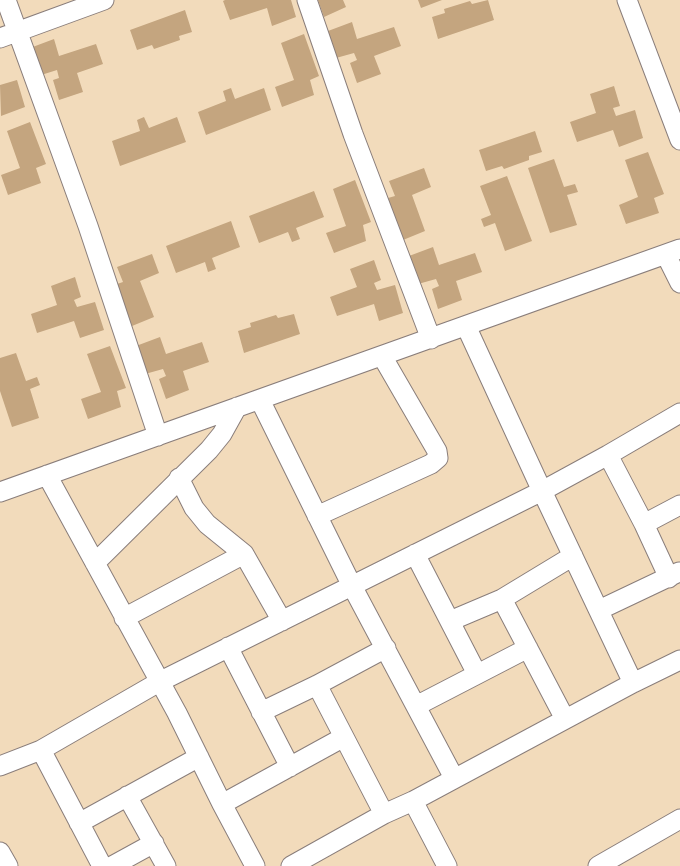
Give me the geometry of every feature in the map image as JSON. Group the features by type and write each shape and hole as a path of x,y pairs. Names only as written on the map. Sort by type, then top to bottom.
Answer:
{"street":[{"path":"6,0 8,35 88,226 158,436"},
{"path":"8,35 104,0"},
{"path":"307,0 353,134 431,338"},
{"path":"627,0 680,140"},
{"path":"0,492 673,252 680,283"},
{"path":"466,326 572,556 633,682"},
{"path":"317,516 430,464 438,458 437,451 382,356"},
{"path":"260,400 352,586 454,778"},
{"path":"95,563 209,450 222,434 237,407"},
{"path":"0,766 41,750 159,682 542,491 680,413"},
{"path":"599,610 675,575 644,524 608,455"},
{"path":"48,475 177,713 222,804 256,866"},
{"path":"179,478 194,508 207,524 244,554 282,621"},
{"path":"644,524 680,505"},
{"path":"124,618 244,554"},
{"path":"415,554 477,674"},
{"path":"450,621 502,599 572,556"},
{"path":"502,599 565,719"},
{"path":"228,647 290,767"},
{"path":"261,712 386,648"},
{"path":"416,706 528,648"},
{"path":"291,866 384,814 412,801 633,682 679,662"},
{"path":"317,685 384,814"},
{"path":"222,804 344,737"},
{"path":"41,750 102,866"},
{"path":"79,823 199,757"},
{"path":"127,796 166,866"},
{"path":"412,801 447,866"},
{"path":"598,866 680,819"},
{"path":"112,866 154,843"},
{"path":"0,853 8,866"}],"building":[{"path":"291,0 296,17 272,26 267,8 230,20 223,1"},
{"path":"318,0 343,0 346,7 324,17"},
{"path":"418,0 442,0 421,8"},
{"path":"488,0 494,20 438,39 432,17 445,13 444,9 470,1 472,4"},
{"path":"185,10 192,32 179,36 180,40 154,49 152,45 137,50 130,30"},
{"path":"352,22 357,39 394,27 401,46 374,56 381,74 357,83 350,63 357,60 354,53 336,58 328,31"},
{"path":"304,34 319,76 310,80 314,95 282,107 275,87 294,80 281,43"},
{"path":"54,39 59,56 96,44 103,64 77,73 83,92 59,100 53,80 59,78 57,70 38,76 30,48"},
{"path":"17,80 25,107 1,116 0,85"},
{"path":"614,86 620,106 613,108 616,116 635,110 643,138 619,147 613,130 577,142 570,122 596,113 590,94"},
{"path":"231,88 235,99 264,88 271,110 206,135 198,112 226,101 223,91"},
{"path":"144,117 149,128 177,117 186,142 120,166 112,141 140,131 137,120"},
{"path":"30,122 46,164 36,168 41,183 8,195 1,175 20,168 7,131"},
{"path":"535,131 542,152 529,156 529,160 504,169 502,166 486,171 479,150"},
{"path":"648,152 664,194 654,198 659,213 626,224 619,205 638,197 625,160"},
{"path":"554,159 564,187 575,184 578,192 567,195 577,225 550,233 528,168"},
{"path":"424,168 431,187 412,195 425,231 403,240 388,198 395,196 389,181"},
{"path":"507,176 532,241 505,251 495,223 484,227 481,219 491,215 480,186"},
{"path":"355,180 371,222 363,225 366,241 334,253 326,233 346,226 333,189"},
{"path":"314,191 324,217 296,228 300,239 292,242 288,232 259,243 249,216"},
{"path":"231,221 240,247 212,258 216,269 208,272 205,262 176,273 166,246"},
{"path":"433,247 439,265 475,253 482,272 456,281 462,300 438,309 432,289 439,286 436,279 418,284 409,256"},
{"path":"152,254 159,273 140,281 154,317 132,326 117,284 123,282 117,267"},
{"path":"374,260 381,280 374,283 377,290 395,285 403,313 379,321 374,304 337,316 330,297 357,287 350,269"},
{"path":"75,277 81,297 74,300 77,307 95,302 104,330 80,338 74,321 37,333 31,314 57,305 51,286"},
{"path":"294,314 300,334 244,353 238,331 251,327 250,323 276,315 278,318"},
{"path":"160,337 166,354 202,342 209,362 183,371 189,390 166,399 159,379 166,376 163,369 145,374 136,346"},
{"path":"110,346 126,388 117,391 121,407 88,419 81,399 101,392 87,354"},
{"path":"16,353 26,381 37,377 40,385 30,389 39,418 12,427 0,391 0,358"}]}
